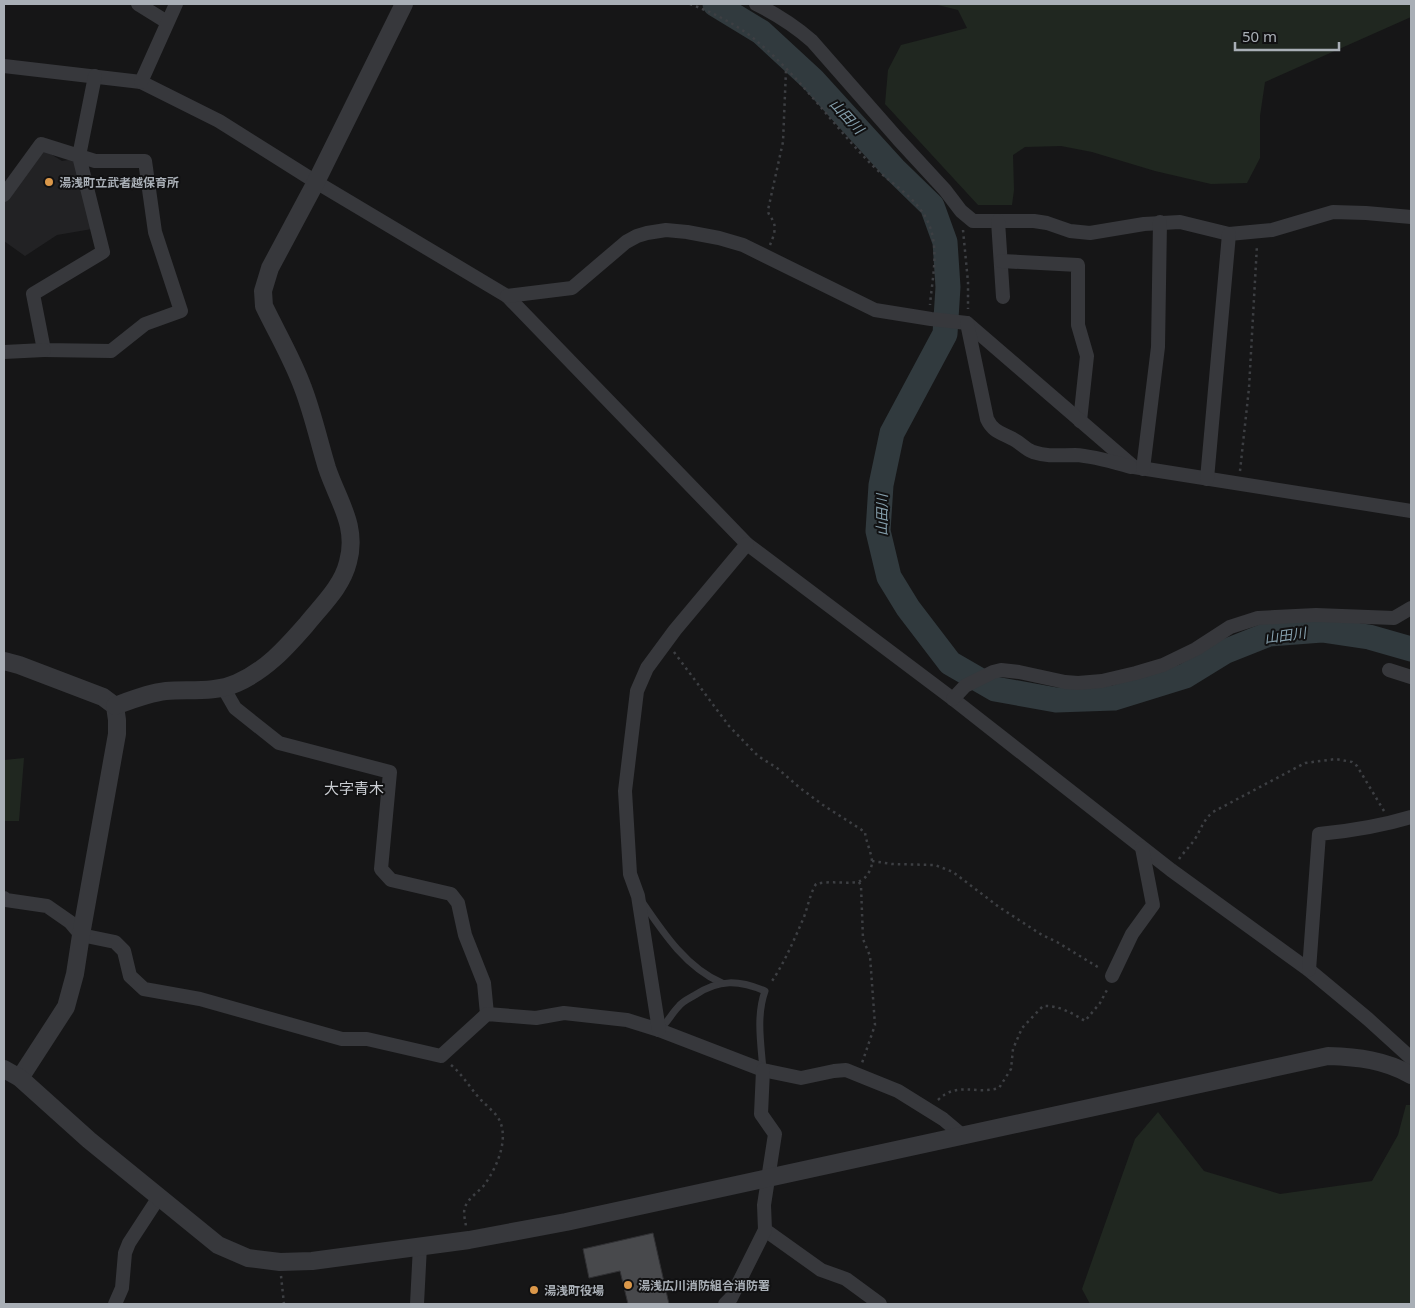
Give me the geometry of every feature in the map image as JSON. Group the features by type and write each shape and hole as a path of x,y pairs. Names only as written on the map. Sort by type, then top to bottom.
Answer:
{"street":[{"path":"138,4 167,22"},
{"path":"141,82 176,4"},
{"path":"115,706 151,693 224,687 235,684 262,670 275,659 334,590 343,576 348,562 351,538 346,511 327,468 303,388 262,298 270,268 316,182 404,4"},
{"path":"756,4 796,27 812,41 945,190 961,211 973,221 1034,221 1090,233 1160,222 1180,222 1229,234 1288,227 1310,218 1333,212 1411,217"},
{"path":"4,66 141,82 219,121 316,182 507,296 748,544 953,699 1142,848 1309,970 1411,1058"},
{"path":"44,350 33,294 102,252 79,156 96,76"},
{"path":"4,195 41,144 95,161 145,161 155,232 181,311 145,324 111,351 44,350 4,352"},
{"path":"998,221 1002,297"},
{"path":"1138,468 1158,347 1160,222"},
{"path":"507,296 572,288 626,242 637,236 656,231 687,232 719,238 765,256 875,310 929,319 965,322 1138,468"},
{"path":"1207,479 1229,234"},
{"path":"1001,261 1078,266 1078,324 1087,356 1080,421"},
{"path":"965,322 990,426 996,432 1013,439 1023,448 1055,456 1075,455 1138,468 1411,512"},
{"path":"658,1030 638,896 630,874 625,792 636,691 647,668 666,642 748,544"},
{"path":"953,699 965,686 1001,670 1078,683 1102,681 1136,673 1163,665 1230,627 1258,618 1316,615 1394,618 1411,608"},
{"path":"4,661 104,698 115,706 118,720 118,734 80,935 75,974 66,1007 20,1078"},
{"path":"1389,670 1411,677"},
{"path":"224,687 235,708 279,744 390,772 381,869 391,880 451,894 458,903 465,935 484,983 486,1014"},
{"path":"1309,970 1319,834 1350,831 1411,817"},
{"path":"1112,976 1132,934 1153,905 1142,848"},
{"path":"4,898 6,900 47,906 70,922 80,935 115,942 124,951 130,976 144,989 200,999 342,1039 367,1039 441,1056 486,1014 536,1018 564,1012 627,1020 763,1070 801,1078 846,1070 898,1091 943,1119 962,1135"},
{"path":"4,1069 20,1078 89,1140 218,1245 248,1258 280,1262 312,1261 468,1240 566,1222 770,1176 880,1154 1328,1056 1373,1060 1389,1064 1411,1075"},
{"path":"725,1304 731,1298 765,1230 764,1205 775,1134 761,1114 763,1070"},
{"path":"115,1304 122,1288 125,1253 159,1197"},
{"path":"765,1230 821,1270 846,1279 880,1304"},
{"path":"417,1304 420,1246"}],"lane":[{"path":"638,896 665,934 695,967 722,983"},
{"path":"658,1030 667,1023 679,1006 711,985 722,983 741,984 765,991 762,1000 760,1022 763,1070"}],"path":[{"path":"690,4 727,21 758,41 786,69 870,163 910,199 925,216 929,224 934,249 929,319"},
{"path":"765,256 772,241 775,227 768,214 768,210 783,142 786,69"},
{"path":"961,211 968,282 965,322"},
{"path":"1239,484 1249,388 1258,231"},
{"path":"666,642 729,726 758,756 777,768 800,788 865,832 872,861 871,869 859,882 825,882 816,884 804,917 784,959 765,991"},
{"path":"1171,870 1195,838 1205,818 1296,767 1312,761 1336,759 1352,762 1357,766 1392,822"},
{"path":"872,861 892,864 935,865 953,872 1042,935 1057,942 1112,976 1107,992 1085,1021 1050,1005 1042,1006 1037,1010 1020,1033 1013,1049 1011,1069 999,1088 991,1091 953,1089 944,1094 928,1110"},
{"path":"857,1075 875,1025 870,956 863,939 861,886 859,882"},
{"path":"441,1056 471,1085 479,1098 498,1117 502,1127 503,1138 497,1165 484,1185 464,1208 468,1240"},
{"path":"280,1262 284,1304"}],"shaded area":[{"path":"934,4 1411,4 1411,17 1265,82 1260,116 1260,158 1247,183 1211,184 1155,171 1092,152 1061,146 1025,147 1013,155 1014,190 1012,205 978,205 885,104 888,70 901,45 967,28 958,10"},
{"name":"湯浅町立武者越保育所","path":"41,148 62,161 74,159 92,229 57,235 25,256 4,241 4,203"},
{"path":"24,758 19,821 4,821 4,760"},
{"path":"1406,1105 1411,1105 1411,1304 1090,1304 1082,1289 1135,1139 1158,1112 1204,1171 1280,1194 1372,1181 1398,1135"}],"building":[{"path":"653,1233 669,1304 628,1304 620,1271 589,1278 583,1249"}],"waterway":[{"name":"山田川","path":"715,4 761,32 813,80 894,169 932,206 945,242 948,287 945,334 892,433 881,485 878,531 889,577 908,608 950,663 995,689 1056,700 1114,698 1185,676 1224,652 1269,634 1322,630 1369,637 1411,649"}],"place":[{"name":"湯浅町立武者越保育所","path":"49,182"},
{"name":"湯浅広川消防組合消防署","path":"628,1285"},
{"name":"湯浅町役場","path":"534,1290"}],"district":[{"name":"大字青木","path":"354,788"}]}
